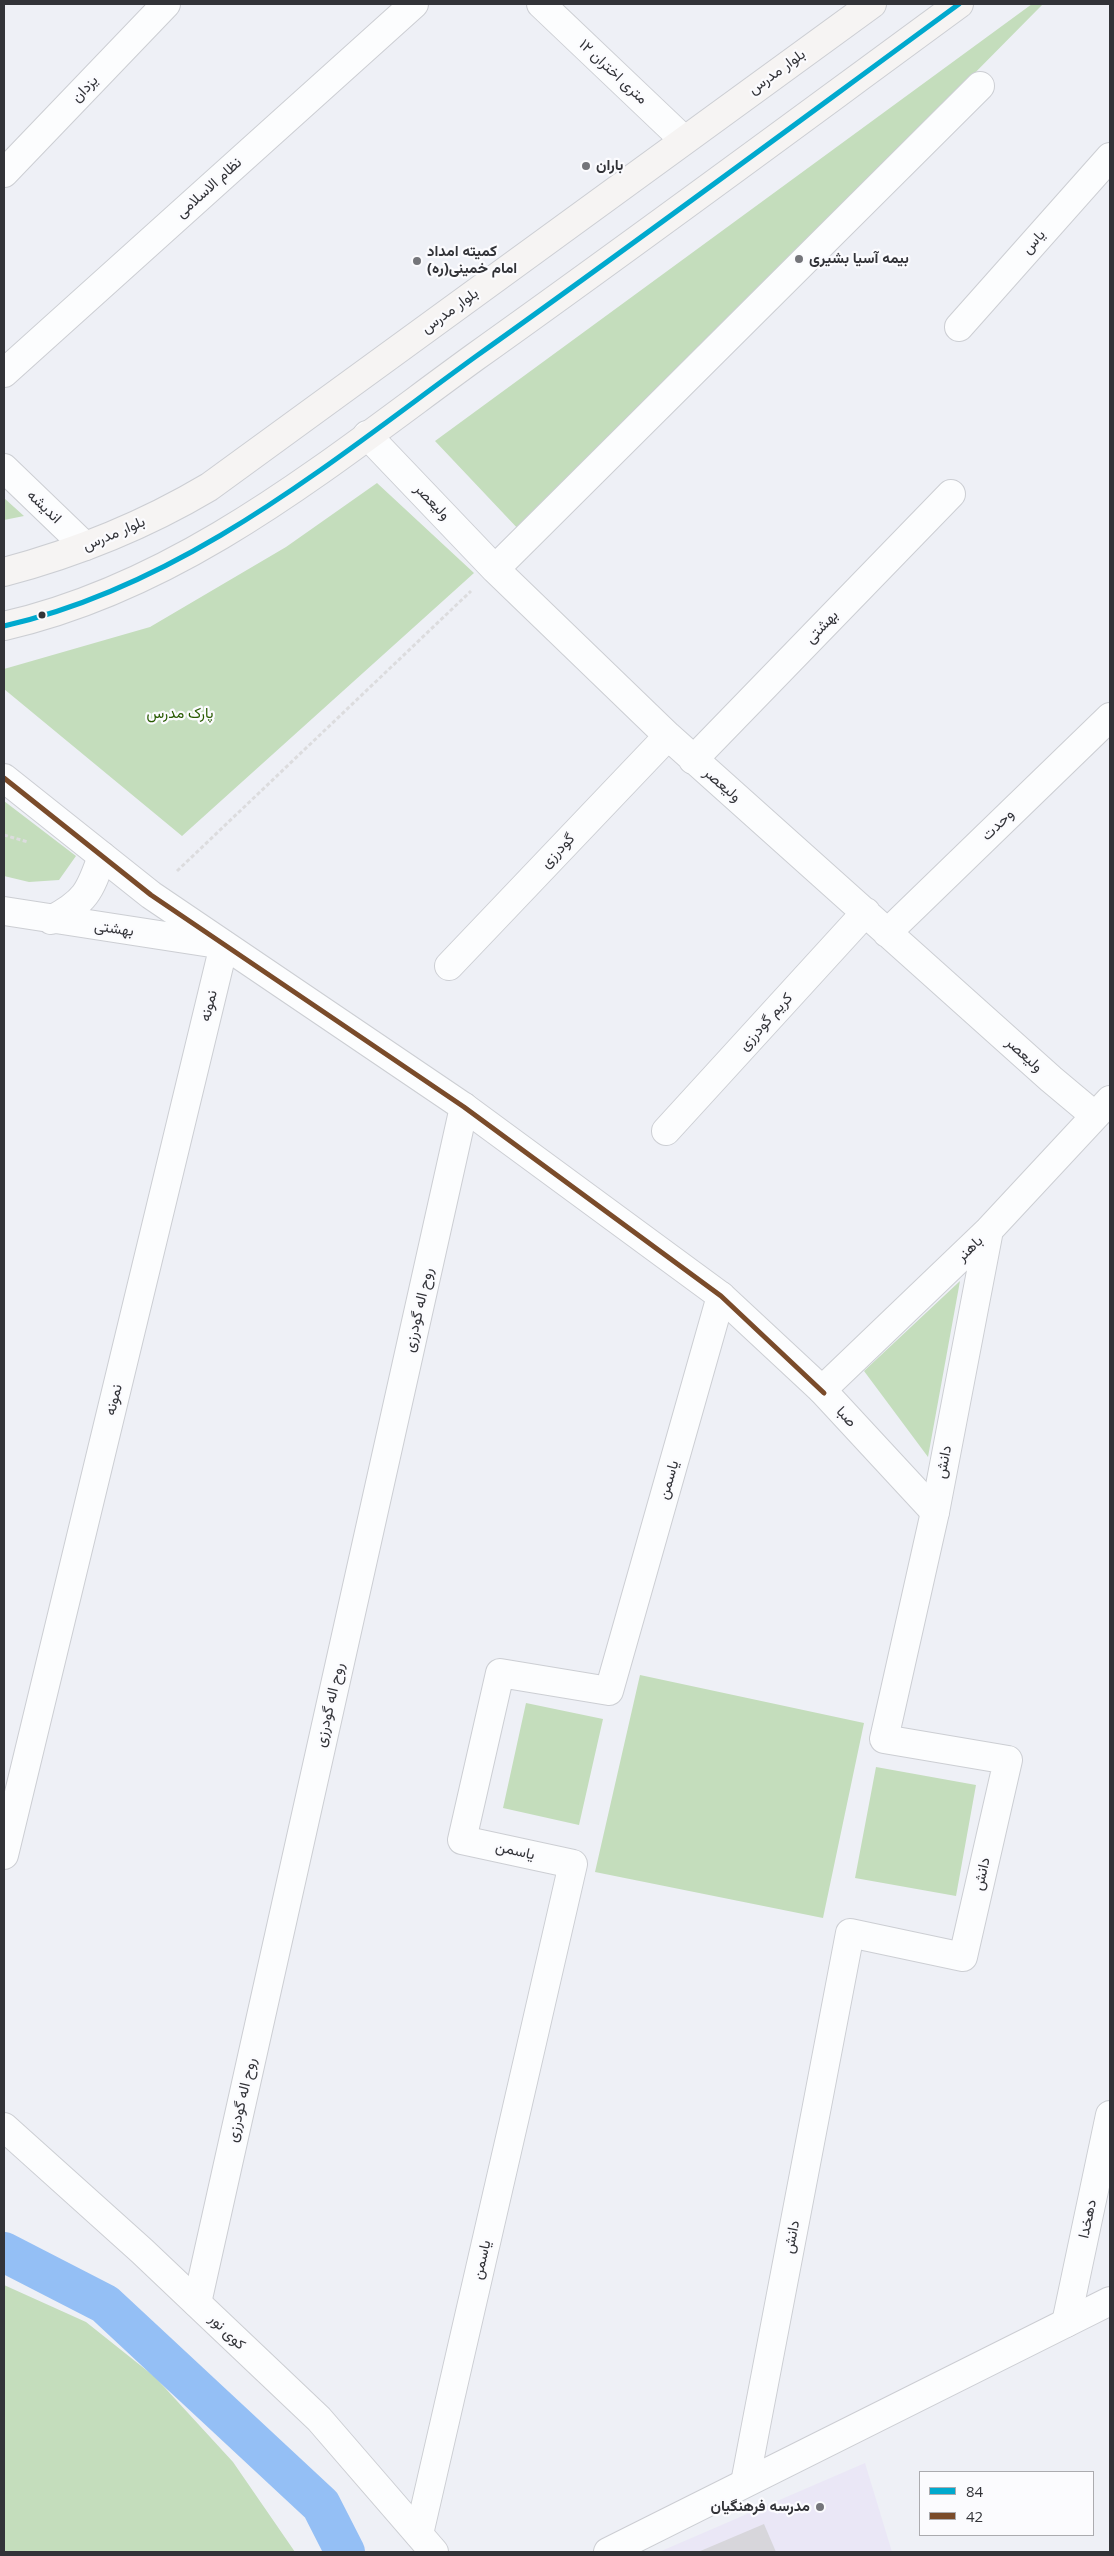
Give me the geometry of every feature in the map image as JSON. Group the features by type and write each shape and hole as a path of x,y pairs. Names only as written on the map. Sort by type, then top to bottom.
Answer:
{"main road":[{"name":"بلوار مدرس","path":"4,572 45,561 85,546 174,507 209,487 872,4"},
{"path":"4,626 55,612 129,584 199,549 294,488 635,243 959,4"}],"street":[{"name":"یزدان","path":"4,173 166,4"},
{"name":"نظام الاسلامی","path":"4,373 414,4"},
{"name":"۱۲ متری اختران","path":"541,4 684,140"},
{"path":"494,569 980,86"},
{"name":"یاس","path":"959,328 1110,157"},
{"name":"ولیعصر","path":"368,435 494,569 693,760 866,912 1051,1080 1102,1107"},
{"name":"اندیشه","path":"4,468 85,546"},
{"name":"بهشتی","path":"693,760 951,494"},
{"name":"وحدت","path":"887,933 1110,717"},
{"name":"گودرزی","path":"449,966 668,736"},
{"name":"صبا","path":"4,778 151,896 464,1107 721,1296 822,1390 935,1512"},
{"path":"52,920 74,908 92,885 102,856"},
{"name":"بهشتی","path":"4,911 52,920 224,945"},
{"name":"کریم گودرزی","path":"666,1131 866,912"},
{"name":"نمونه","path":"4,1855 224,945"},
{"name":"روح اله گودرزی","path":"197,2303 464,1107"},
{"name":"باهنر","path":"822,1390 989,1230 1102,1107"},
{"name":"دانش","path":"745,2483 850,1933 963,1957 1008,1760 884,1739 935,1512 989,1230"},
{"name":"یاسمن","path":"426,2543 572,1864 462,1840 500,1673 610,1691 721,1296"},
{"name":"دهخدا","path":"1066,2323 1110,2115"},
{"name":"کوی نور","path":"4,2127 197,2303 319,2419 426,2543"},
{"path":"608,2552 1110,2300"}],"path":[{"path":"151,896 494,569"}],"shaded area":[{"name":"مدرسه فرهنگیان","path":"865,2463 892,2552 659,2552"}],"green space":[{"path":"1032,4 1043,4 521,532 435,441"},
{"name":"پارک مدرس","path":"377,483 474,573 182,836 4,689 4,669 150,627 286,547"},
{"path":"4,498 24,516 4,520"},
{"path":"4,801 76,856 59,880 29,882 4,876"},
{"path":"960,1281 928,1457 864,1371"},
{"path":"640,1675 864,1723 823,1918 595,1872"},
{"path":"526,1703 603,1719 579,1825 503,1808"},
{"path":"876,1767 976,1785 956,1896 855,1878"},
{"path":"4,2285 86,2322 155,2377 233,2462 295,2552 4,2552"}],"building":[{"path":"764,2524 776,2552 698,2552"}],"waterway":[{"path":"4,2252 105,2304 321,2505 345,2552"}],"transit line":[{"name":"84","path":"4,626 70,607 133,582 194,551 252,516 365,438 959,4"},
{"name":"42","path":"4,778 151,895 464,1107 721,1296 824,1393"}],"place":[{"name":"باران","path":"586,166"},
{"name":"بیمه آسیا بشیری","path":"799,259"},
{"name":"کمیته امداد امام خمینی(ره)","path":"417,261"},
{"name":"مدرسه فرهنگیان","path":"820,2507"}]}
